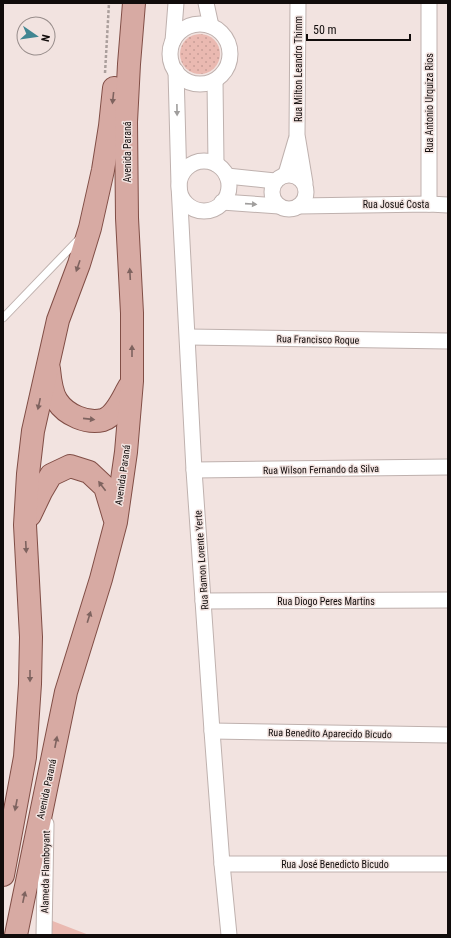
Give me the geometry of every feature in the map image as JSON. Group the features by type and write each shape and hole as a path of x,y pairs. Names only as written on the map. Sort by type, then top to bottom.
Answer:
{"main road":[{"name":"Avenida Paraná","path":"3,874 25,757 30,684 31,637 25,525 28,474 33,432 58,320 90,228 103,170 110,126 120,3"},
{"name":"Avenida Paraná","path":"16,935 66,692 101,579 116,522 126,452 132,381 132,313 127,218 126,122 134,3"},
{"path":"48,360 50,383 57,401 70,414 87,421 104,420 117,409 132,381"},
{"path":"25,525 50,475 70,466 89,472 105,488 116,522"}],"street":[{"path":"173,42 176,3"},
{"path":"206,3 211,26"},
{"name":"Rua Milton Leandro Thimm","path":"298,3 297,135 306,187"},
{"name":"Rua Antonio Urquiza Rios","path":"429,3 429,204"},
{"path":"202,24 211,26 226,38 230,57 228,66 222,75 215,81 206,84 189,82 182,78 171,62 170,51 173,42 178,34 185,28 202,24"},
{"name":"Rua Ramon Lorente Yerte","path":"176,71 179,185 194,470 222,864 229,935"},
{"path":"215,81 216,164"},
{"name":"Rua Milton Leandro Thimm","path":"281,178 297,135"},
{"path":"199,161 208,161 216,164 227,176 228,190 226,196 216,207 208,210 192,208 182,198 179,185 182,173 191,164 199,161"},
{"path":"222,202 279,206 289,209 299,206 306,197 306,187 297,176 281,178 227,176"},
{"path":"279,206 275,202 272,191 281,178"},
{"name":"Rua Josué Costa","path":"306,187 344,204"},
{"name":"Rua Josué Costa","path":"299,206 344,204 448,205"},
{"name":"Rua Francisco Roque","path":"188,337 448,341"},
{"name":"Rua Wilson Fernando da Silva","path":"194,470 448,467"},
{"name":"Rua Diogo Peres Martins","path":"203,601 448,600"},
{"name":"Rua Benedito Aparecido Bicudo","path":"212,731 448,735"},
{"name":"Alameda Flamboyant","path":"44,935 47,786"},
{"name":"Rua José Benedicto Bicudo","path":"222,864 448,864"}],"lane":[{"path":"3,318 90,228"}],"shaded area":[{"path":"204,34 211,37 217,43 220,54 219,62 211,71 204,74 196,74 189,71 181,62 180,50 183,43 192,35"},
{"path":"50,920 89,935 49,935"}]}
